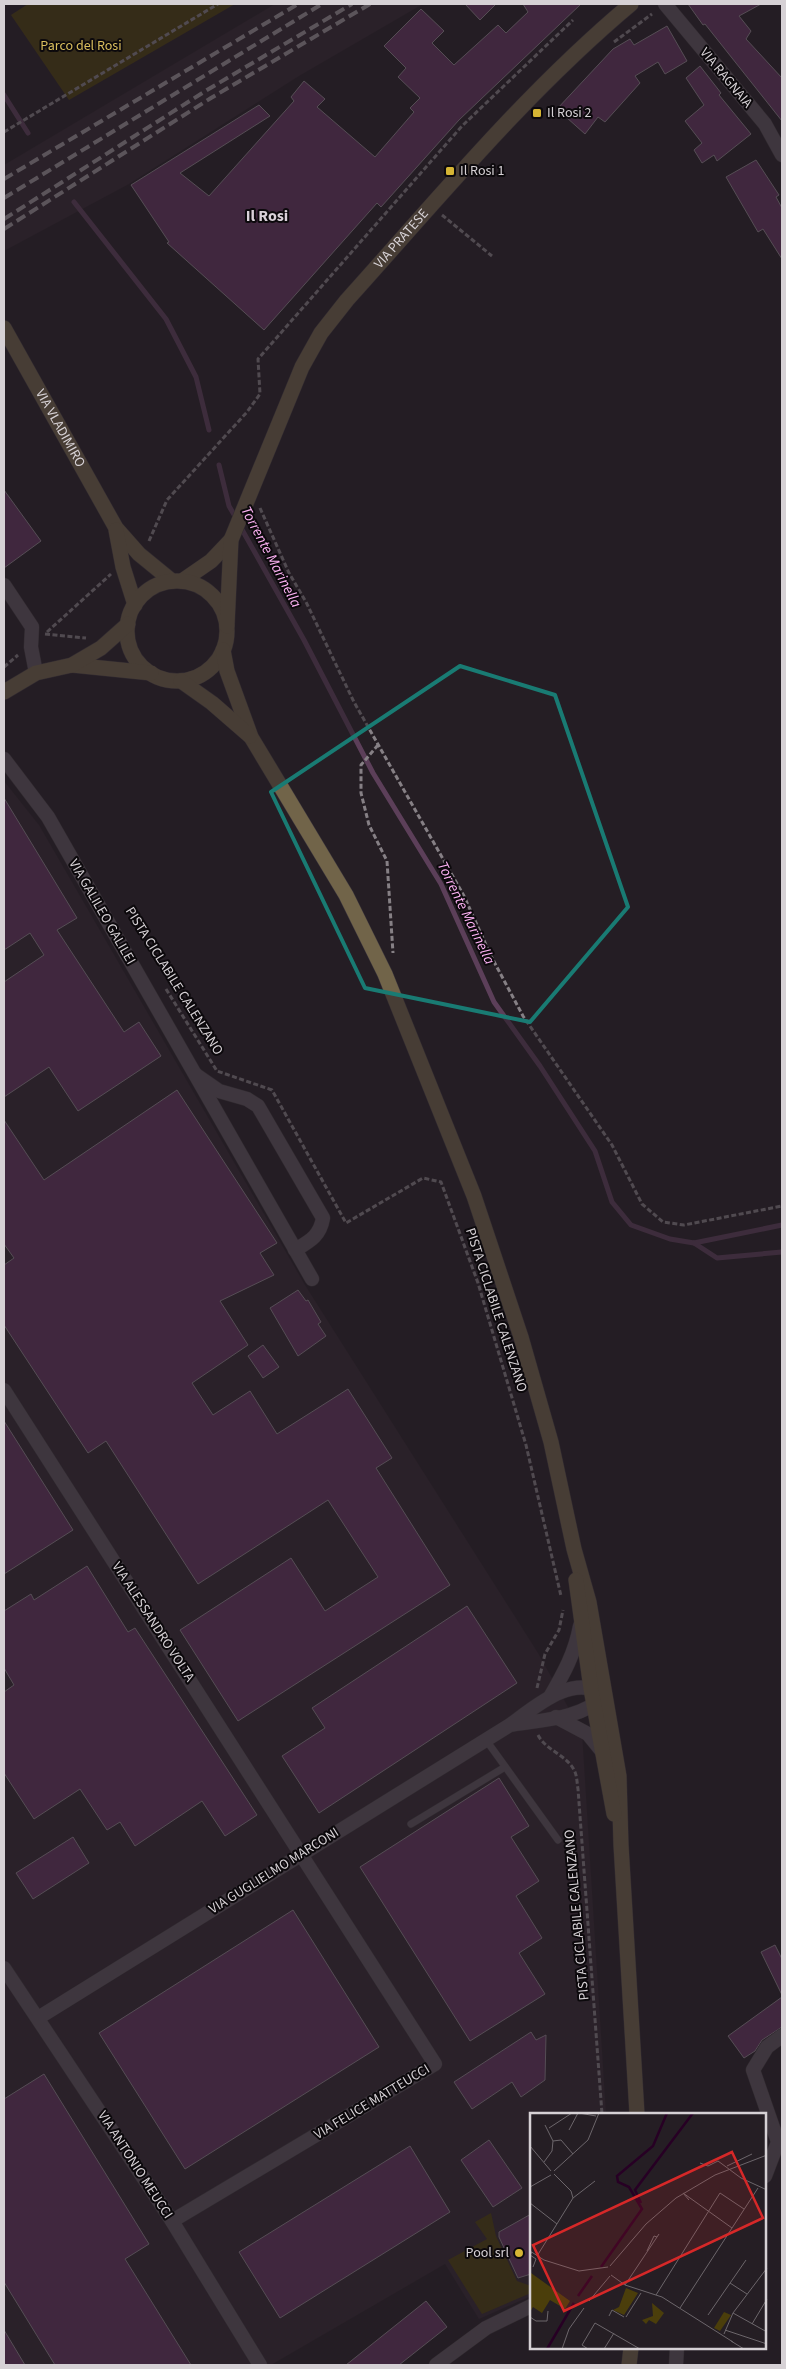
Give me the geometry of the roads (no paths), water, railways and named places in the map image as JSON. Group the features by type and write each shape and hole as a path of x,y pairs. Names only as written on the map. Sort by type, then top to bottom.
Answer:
{"main road":[{"name":"VIA PRATESE","path":"231,540 302,368 321,333 347,300 520,108 587,40 630,4"},
{"name":"VIA VLADIMIRO","path":"4,328 116,528 139,554 177,581"},
{"name":"VIA VLADIMIRO","path":"116,528 123,567 135,605"},
{"path":"151,674 135,658 130,647 128,624 135,605 144,593 158,585 177,581 211,561 231,540"},
{"path":"231,540 227,626 223,650 227,671 251,737 346,895 385,974 474,1196 521,1337 551,1442 574,1549 589,1602 599,1700 601,1750 621,1845"},
{"path":"177,581 198,586 212,596 222,610 227,626"},
{"path":"4,692 36,674 72,664 101,648 128,624"},
{"path":"72,664 151,674 166,679 180,680 202,674 211,668 223,650"},
{"path":"180,680 212,702 251,737"},
{"path":"574,1549 581,1623 591,1688 599,1700 619,1776 621,1845 637,2113"},
{"path":"629,2365 631,2349"}],"street":[{"name":"VIA RAGNAIA","path":"665,4 765,124 782,155"},
{"path":"4,585 32,627 31,647 36,674"},
{"name":"VIA GALILEO GALILEI","path":"4,759 48,817 312,1279"},
{"name":"VIA GALILEO GALILEI","path":"192,1072 219,1091 247,1099 258,1106 323,1218 317,1236 295,1250"},
{"path":"220,1120 223,1105 237,1096"},
{"name":"VIA ALESSANDRO VOLTA","path":"4,1390 303,1854"},
{"name":"VIA GUGLIELMO MARCONI","path":"550,1697 576,1649 581,1623"},
{"name":"VIA GUGLIELMO MARCONI","path":"38,2018 510,1725 550,1697 576,1688 591,1688"},
{"name":"VIA GUGLIELMO MARCONI","path":"510,1725 581,1711 599,1700"},
{"path":"556,1717 588,1734 601,1750"},
{"name":"VIA FELICE MATTEUCCI","path":"172,2221 435,2064 303,1854"},
{"name":"VIA ANTONIO MEUCCI","path":"4,1968 172,2221 260,2365"},
{"path":"766,2173 778,2142 753,2070 767,2047 782,2036"},
{"path":"436,2365 486,2328 530,2306"},
{"path":"676,2365 677,2349"}],"lane":[{"path":"486,1740 558,1840"},
{"path":"411,1824 505,1767"}],"waterway":[{"name":"Torrente Marinella","path":"4,95 28,133"},
{"name":"Torrente Marinella","path":"74,202 166,319 196,377 209,430"},
{"name":"Torrente Marinella","path":"219,465 229,506 236,518"},
{"name":"Torrente Marinella","path":"240,526 304,640 373,773 441,884 494,1002 540,1066 595,1151 612,1202 631,1225 670,1239 694,1243 782,1225"},
{"path":"694,1243 717,1258 782,1252"}],"railway":[{"path":"4,179 298,4"},
{"path":"4,198 322,4"},
{"path":"4,219 207,90 352,4"},
{"path":"4,229 211,98 370,4"}],"place":[{"name":"Il Rosi 2","path":"537,113"},
{"name":"Il Rosi 1","path":"450,171"},
{"name":"Pool srl","path":"519,2253"}],"district":[{"name":"Il Rosi","path":"267,216"}],"park label":[{"name":"Parco del Rosi","path":"81,46"}]}
